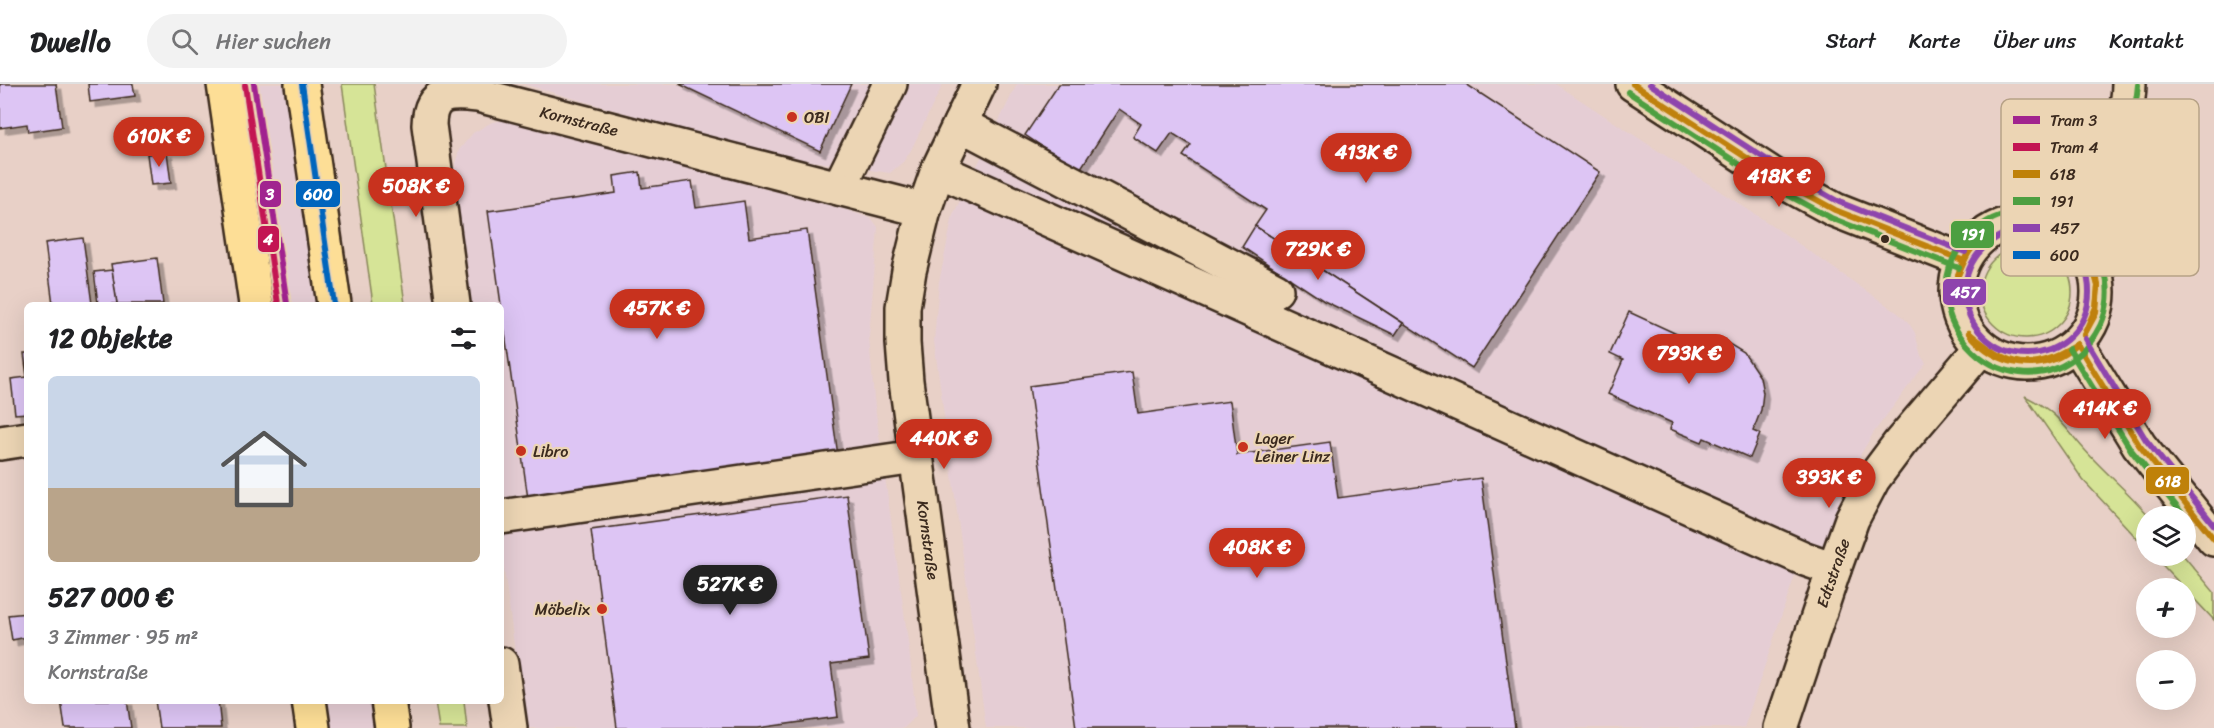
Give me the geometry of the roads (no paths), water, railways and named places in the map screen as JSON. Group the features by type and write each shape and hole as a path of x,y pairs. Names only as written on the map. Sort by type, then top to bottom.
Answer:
{"main road":[{"path":"224,84 256,302"},
{"path":"302,84 334,302"},
{"path":"310,704 313,728"},
{"path":"389,704 392,728"}],"street":[{"path":"839,188 890,84"},
{"name":"Kornstraße","path":"953,728 916,457 903,343 903,307 924,210 938,170 979,84"},
{"path":"1633,84 1784,182 1835,210 1962,260"},
{"path":"2128,99 2129,84"},
{"name":"Kornstraße","path":"453,302 429,112 434,102 443,96 455,93 478,95 924,210"},
{"path":"960,124 1276,290"},
{"path":"938,170 1794,554 1834,569"},
{"path":"2001,226 1991,230 1974,244 1962,260 1956,279 1955,302 1961,321 1969,335 1981,348 2007,362 2033,364 2056,357 2077,344 2089,328 2096,313 2099,292 2096,276"},
{"path":"2077,344 2139,445 2214,539"},
{"name":"Edtstraße","path":"1781,728 1852,519 1873,479 1900,443 1981,348"},
{"path":"0,443 24,439"},
{"path":"504,517 916,457"},
{"path":"504,685 510,728"}],"tram line":[{"name":"3","path":"254,84 287,302"},
{"name":"4","path":"245,85 278,302"}],"place":[{"name":"OBI","path":"792,117"},
{"name":"Lager Leiner Linz","path":"1243,447"},
{"name":"Libro","path":"521,451"},
{"name":"Möbelix","path":"602,609"}]}
